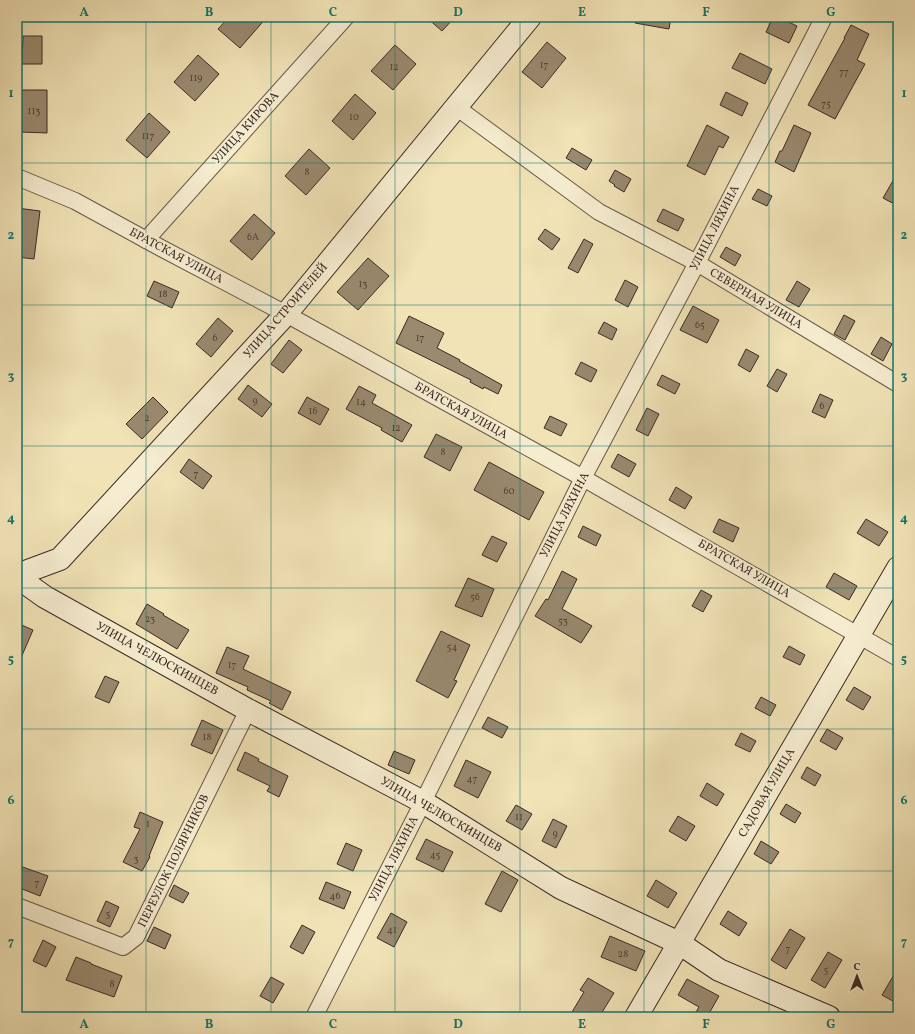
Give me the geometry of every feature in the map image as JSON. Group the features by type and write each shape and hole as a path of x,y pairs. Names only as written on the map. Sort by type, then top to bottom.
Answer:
{"street":[{"name":"УЛИЦА КИРОВА","path":"146,240 346,17"},
{"name":"УЛИЦА СТРОИТЕЛЕЙ","path":"17,576 60,559 286,314 530,17"},
{"name":"УЛИЦА ЛЯХИНА","path":"314,1017 423,802 583,478 697,263 824,17"},
{"name":"СЕВЕРНАЯ УЛИЦА","path":"456,107 599,212 697,263 898,384"},
{"name":"БРАТСКАЯ УЛИЦА","path":"17,177 76,201 286,314 583,478 898,658"},
{"name":"САДОВАЯ УЛИЦА","path":"636,1017 898,568"},
{"name":"УЛИЦА ЧЕЛЮСКИНЦЕВ","path":"17,576 45,597 248,710 423,802 561,888 679,943 718,970 829,1017"},
{"name":"ПЕРЕУЛОК ПОЛЯРНИКОВ","path":"17,906 123,947 136,937 248,710"}],"building":[{"path":"229,17 267,17 240,48 218,29"},
{"path":"426,17 455,17 442,31"},
{"path":"636,17 671,17 669,29 635,23"},
{"path":"773,17 778,17 797,26 789,43 766,32"},
{"path":"851,25 869,34 857,60 865,64 835,119 808,105"},
{"path":"23,36 42,36 42,64 22,64"},
{"path":"547,42 566,58 542,88 522,72"},
{"path":"395,45 416,64 393,90 371,71"},
{"path":"740,53 772,69 765,84 732,68"},
{"path":"198,55 219,74 195,101 174,82"},
{"path":"21,90 47,90 47,133 21,132"},
{"path":"726,92 748,103 742,116 720,105"},
{"path":"355,94 376,113 353,140 332,121"},
{"path":"149,113 170,132 147,158 126,140"},
{"path":"707,125 729,137 723,148 719,146 705,175 687,166"},
{"path":"794,125 811,133 794,172 775,162 780,151 782,151"},
{"path":"572,148 592,160 586,170 566,158"},
{"path":"309,149 330,168 306,195 285,176"},
{"path":"615,170 631,179 624,192 609,181"},
{"path":"898,172 898,206 883,198"},
{"path":"758,189 772,196 767,206 752,199"},
{"path":"17,208 40,211 34,259 17,257"},
{"path":"663,209 684,219 678,231 657,221"},
{"path":"254,214 275,233 252,260 230,241"},
{"path":"545,229 560,239 552,250 538,239"},
{"path":"584,239 593,244 578,273 568,268"},
{"path":"726,247 741,255 735,266 720,257"},
{"path":"368,258 389,276 358,310 337,292"},
{"path":"625,280 638,287 628,307 615,300"},
{"path":"154,281 179,292 172,308 147,296"},
{"path":"797,281 810,289 799,307 786,300"},
{"path":"693,306 719,320 707,343 680,330"},
{"path":"844,315 855,321 845,340 834,334"},
{"path":"409,316 444,333 437,348 502,385 498,394 484,387 483,389 470,382 471,380 396,343"},
{"path":"218,318 233,331 211,357 196,344"},
{"path":"604,322 617,329 612,340 598,333"},
{"path":"881,337 892,344 883,361 871,354"},
{"path":"289,340 302,350 283,373 271,364"},
{"path":"746,349 759,356 750,372 738,365"},
{"path":"581,362 597,370 591,382 575,374"},
{"path":"777,369 787,374 777,392 767,386"},
{"path":"662,375 680,384 675,394 657,385"},
{"path":"248,385 272,404 262,417 238,399"},
{"path":"359,386 376,395 372,403 412,425 402,442 381,430 382,428 346,409"},
{"path":"820,394 833,400 825,418 812,412"},
{"path":"153,397 168,412 142,439 126,424"},
{"path":"307,397 329,409 320,425 298,413"},
{"path":"647,408 659,414 648,436 636,430"},
{"path":"550,416 567,424 561,436 544,428"},
{"path":"436,434 462,447 450,471 424,457"},
{"path":"618,454 636,464 629,477 611,467"},
{"path":"189,459 212,476 203,489 180,472"},
{"path":"489,462 544,492 529,520 474,490"},
{"path":"676,487 692,497 685,509 669,500"},
{"path":"719,519 739,528 733,542 713,532"},
{"path":"866,519 888,532 879,546 857,533"},
{"path":"583,526 601,535 596,546 578,537"},
{"path":"492,536 507,543 497,562 482,555"},
{"path":"562,571 577,579 562,609 592,626 581,643 535,616 546,599 548,600"},
{"path":"834,573 857,586 849,600 826,587"},
{"path":"468,578 494,589 482,617 455,606"},
{"path":"701,590 712,596 703,612 692,606"},
{"path":"147,604 189,630 177,649 136,624"},
{"path":"17,623 33,630 17,667"},
{"path":"441,631 470,645 454,680 457,681 448,698 416,681"},
{"path":"789,646 805,655 800,665 783,657"},
{"path":"227,647 249,656 243,669 291,692 282,710 269,703 271,701 247,690 248,687 216,673"},
{"path":"105,676 119,682 109,703 95,697"},
{"path":"854,687 871,697 863,710 846,700"},
{"path":"761,697 776,705 770,716 755,708"},
{"path":"488,717 508,727 502,738 482,728"},
{"path":"202,720 223,730 212,754 191,745"},
{"path":"827,729 843,738 836,750 820,741"},
{"path":"741,733 756,741 750,752 735,745"},
{"path":"394,751 415,760 409,774 388,765"},
{"path":"245,752 259,759 258,761 288,776 279,797 267,791 270,786 237,770"},
{"path":"466,760 491,772 478,798 454,786"},
{"path":"807,767 821,775 815,786 801,778"},
{"path":"707,783 724,794 717,806 700,796"},
{"path":"786,804 801,813 795,823 780,814"},
{"path":"516,805 532,814 522,830 506,821"},
{"path":"140,812 163,822 149,856 150,857 142,871 123,862 140,829 134,827"},
{"path":"678,816 695,826 686,841 669,831"},
{"path":"553,819 567,826 556,848 542,841"},
{"path":"426,839 453,852 443,872 416,859"},
{"path":"761,841 779,852 771,864 754,854"},
{"path":"346,843 362,850 353,871 337,864"},
{"path":"17,865 48,876 40,896 17,887"},
{"path":"502,871 518,880 501,912 485,904"},
{"path":"656,880 677,893 668,908 647,896"},
{"path":"326,882 351,892 344,909 319,899"},
{"path":"174,885 189,893 183,903 169,896"},
{"path":"106,901 119,907 110,927 97,921"},
{"path":"728,911 747,923 739,936 720,924"},
{"path":"391,913 407,922 394,947 377,938"},
{"path":"302,925 315,932 303,954 290,947"},
{"path":"154,927 171,935 165,949 147,941"},
{"path":"790,929 805,938 786,969 771,960"},
{"path":"610,936 645,951 636,971 601,957"},
{"path":"43,940 56,947 46,967 33,961"},
{"path":"828,952 842,960 825,988 811,980"},
{"path":"76,957 122,976 114,997 66,980"},
{"path":"898,968 898,1004 882,995"},
{"path":"271,977 284,984 273,1003 260,996"},
{"path":"588,978 614,993 599,1017 569,1017 584,992 580,990"},
{"path":"687,979 719,996 707,1017 693,1017 699,1007 678,995"}]}
